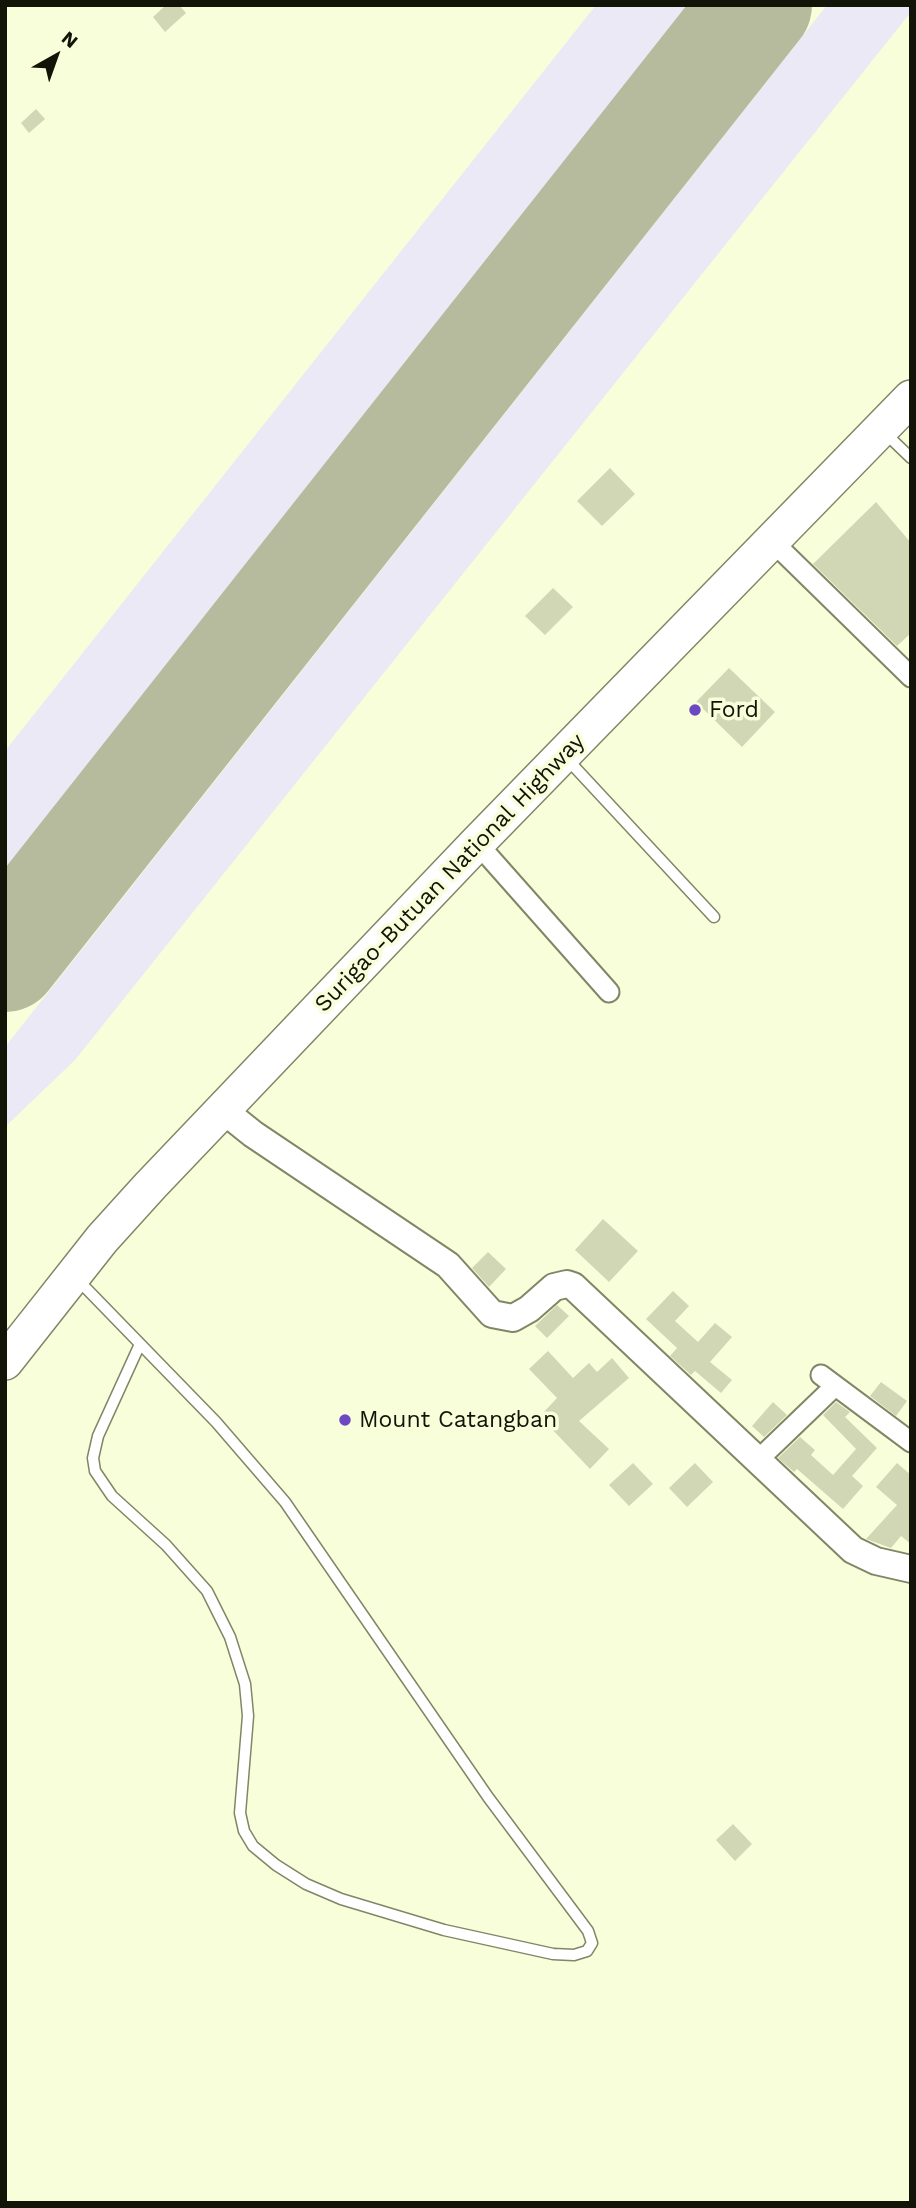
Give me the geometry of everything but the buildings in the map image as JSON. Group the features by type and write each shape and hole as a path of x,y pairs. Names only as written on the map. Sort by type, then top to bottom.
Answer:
{"highway":[{"name":"Surigao-Butuan National Highway","path":"5,1362 142,1195 477,843 911,398"}],"street":[{"path":"771,540 911,677"},
{"path":"477,843 609,992"},
{"path":"223,1110 253,1134 448,1265 492,1314 513,1318 529,1309 554,1287 567,1284 573,1286 853,1550 876,1561 911,1569"},
{"path":"758,1460 828,1380 911,1442"}],"lane":[{"path":"881,429 911,458"},
{"path":"563,755 714,917"},
{"path":"74,1275 216,1422 285,1502 488,1797 589,1931 592,1943 587,1951 574,1955 553,1954 444,1930 341,1899 306,1884 253,1846 244,1831 240,1813 248,1716 245,1684 230,1637 207,1591 166,1545 112,1496 94,1471 93,1458 98,1436 140,1344"}],"shaded area":[{"path":"596,5 689,5 5,871 5,751"},
{"path":"827,5 911,5 911,12 75,1060 5,1127 5,1047"}],"runway":[{"path":"5,957 757,5"}],"place":[{"name":"Ford","path":"695,710"},
{"name":"Mount Catangban","path":"345,1420"}]}
